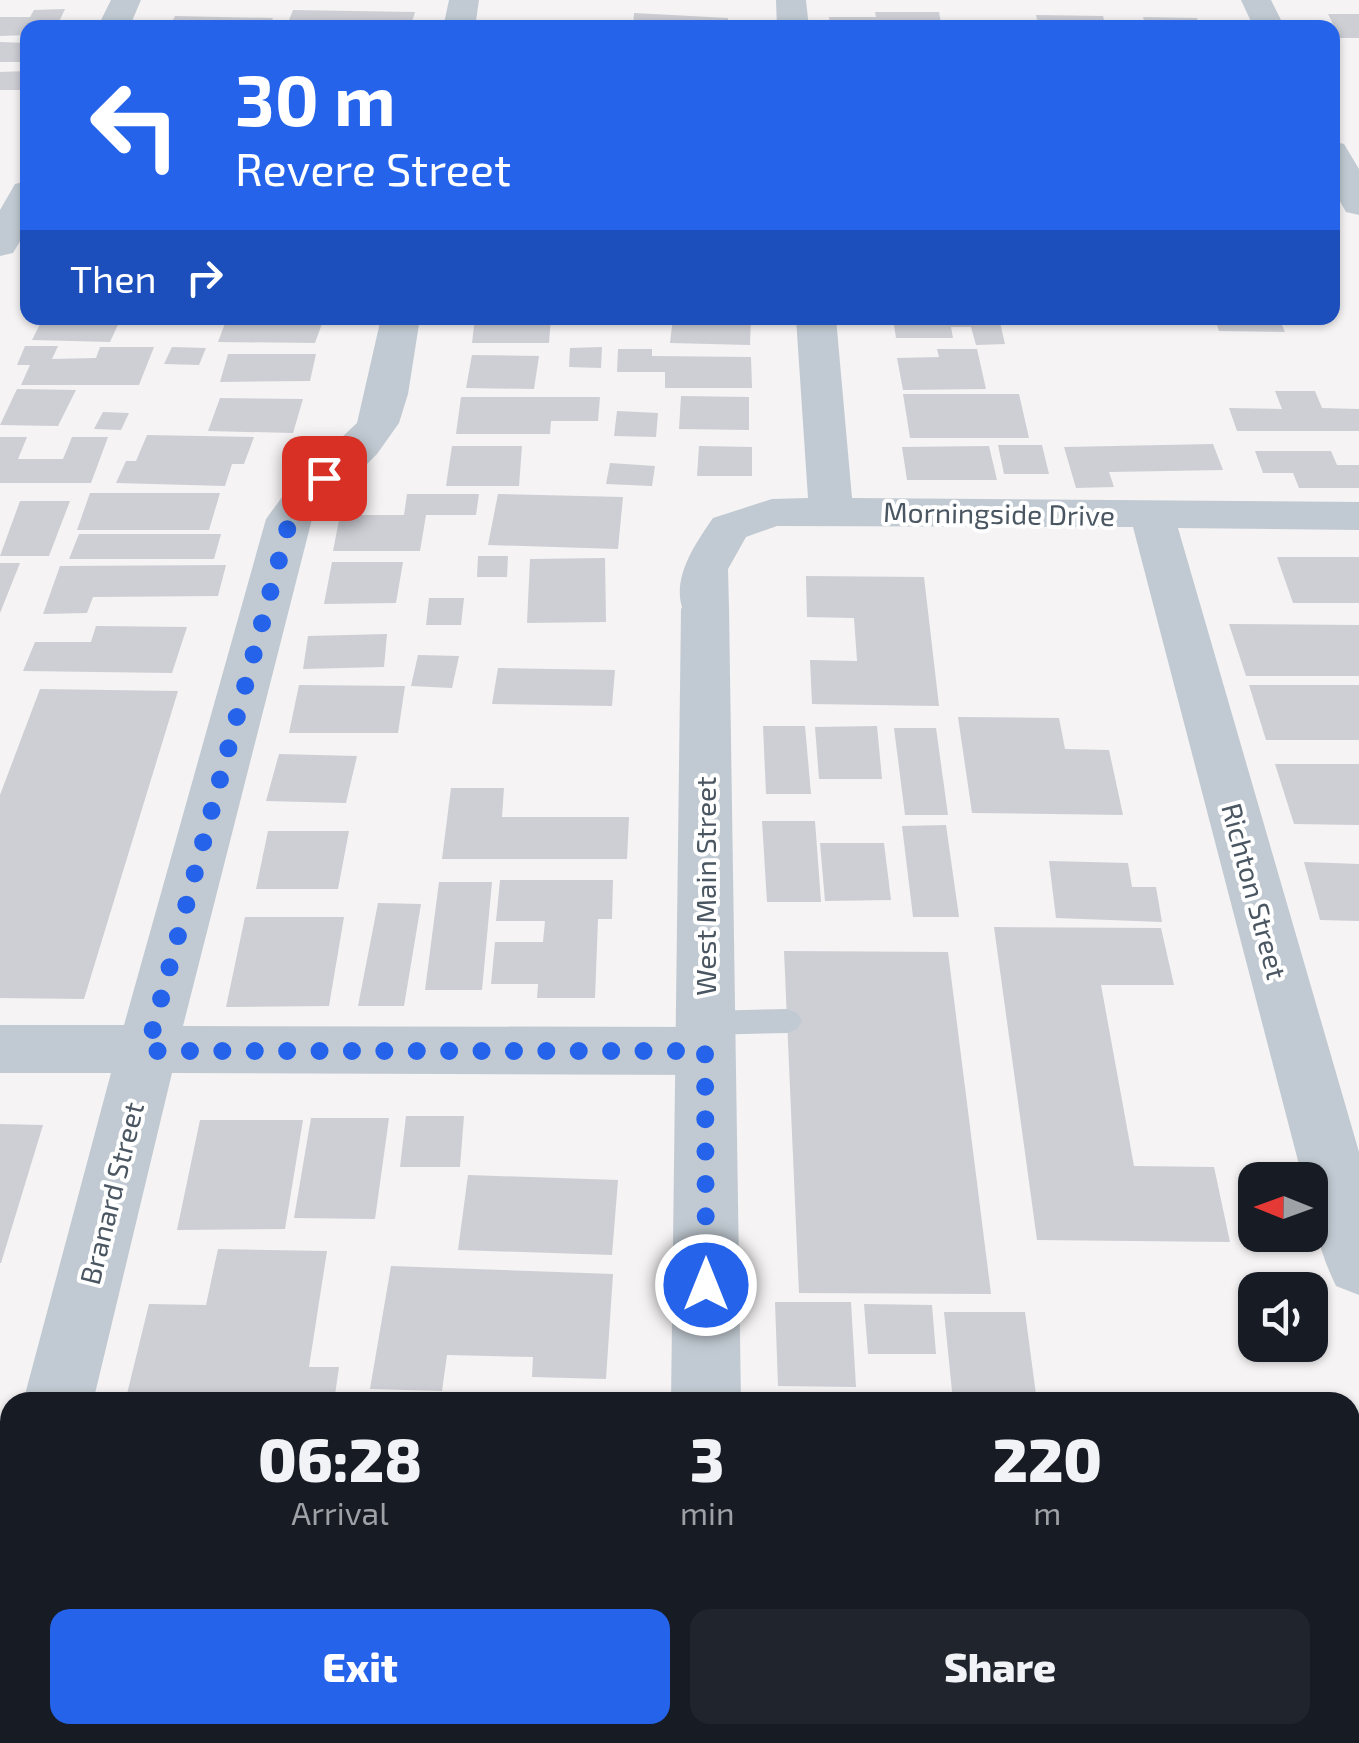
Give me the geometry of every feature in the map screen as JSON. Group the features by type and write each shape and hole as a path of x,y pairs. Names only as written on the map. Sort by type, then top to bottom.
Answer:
{"street":[{"path":"1340,167 1359,204"},
{"path":"0,245 20,207"},
{"name":"Branard Street","path":"61,1392 147,1051 290,519 298,502 373,432 381,414 399,325"},
{"path":"817,325 831,511"},
{"name":"Morningside Drive","path":"705,609 705,569 729,528 772,514 831,511 1359,516"},
{"name":"Richton Street","path":"1152,515 1359,1266"},
{"name":"West Main Street","path":"705,609 706,1392"},
{"path":"0,1049 147,1051 705,1037"}],"lane":[{"path":"705,1037 787,1022"}],"building":[{"path":"65,9 60,20 20,20 20,35 0,36 0,17 30,17 34,10"},
{"path":"293,10 415,12 412,20 289,20"},
{"path":"875,12 939,12 940,20 829,17 876,17"},
{"path":"634,13 728,18 728,20 634,20"},
{"path":"1328,14 1359,14 1359,38 1340,38 1340,20 1331,20"},
{"path":"1036,15 1103,16 1104,20 1037,20"},
{"path":"175,16 273,18 272,20 173,20"},
{"path":"1143,17 1198,20 1144,20"},
{"path":"0,42 20,43 20,62 0,62"},
{"path":"20,71 20,90 0,90 0,72"},
{"path":"40,325 118,325 110,342 32,340"},
{"path":"224,325 321,325 315,343 218,342"},
{"path":"474,325 550,325 549,343 472,343"},
{"path":"672,325 751,325 750,345 670,343"},
{"path":"894,325 1001,325 1005,344 976,345 971,327 951,327 953,338 896,338"},
{"path":"1217,325 1282,325 1285,332 1219,331"},
{"path":"25,346 58,346 52,359 96,358 100,347 154,347 139,385 21,385 30,365 17,365"},
{"path":"172,347 206,348 199,365 164,364"},
{"path":"602,347 601,368 569,367 570,348"},
{"path":"618,349 652,349 652,356 751,357 752,388 665,388 665,372 617,372"},
{"path":"937,349 977,349 986,389 903,390 897,358 939,357"},
{"path":"228,354 316,354 310,381 220,382"},
{"path":"472,355 539,356 534,389 466,388"},
{"path":"17,389 76,390 58,426 0,425"},
{"path":"1275,391 1315,391 1322,408 1359,409 1359,431 1237,431 1229,408 1282,409"},
{"path":"903,394 1019,394 1029,438 910,438"},
{"path":"681,396 749,397 749,430 679,429"},
{"path":"461,397 600,397 598,421 551,421 550,434 456,434"},
{"path":"220,398 303,399 293,433 208,431"},
{"path":"617,411 658,413 656,437 614,436"},
{"path":"103,412 129,413 121,430 94,429"},
{"path":"147,435 254,437 244,464 232,464 225,486 116,483 126,461 136,461"},
{"path":"0,437 27,437 18,459 63,459 72,437 108,437 91,483 0,483"},
{"path":"1213,444 1223,470 1109,472 1114,487 1076,488 1064,447"},
{"path":"998,445 1042,445 1049,474 1004,474"},
{"path":"452,446 522,446 519,486 446,486"},
{"path":"699,446 752,447 752,476 697,476"},
{"path":"989,446 997,480 907,480 902,447"},
{"path":"1255,451 1331,451 1337,465 1359,465 1359,488 1299,488 1293,473 1263,473"},
{"path":"610,463 655,466 652,486 606,484"},
{"path":"90,493 220,493 209,530 77,530"},
{"path":"407,494 479,494 476,515 426,515 420,551 333,551 340,515 404,515"},
{"path":"498,494 623,497 618,549 488,545"},
{"path":"20,501 70,501 49,556 0,556"},
{"path":"79,534 221,534 214,559 69,559"},
{"path":"478,556 508,556 507,577 477,577"},
{"path":"1277,557 1359,557 1359,603 1293,603"},
{"path":"605,558 606,622 527,623 530,559"},
{"path":"332,562 403,562 396,603 324,604"},
{"path":"0,563 20,563 0,613"},
{"path":"226,565 218,596 93,597 87,613 43,614 60,566"},
{"path":"806,576 924,577 939,706 812,704 810,660 857,661 854,618 807,617"},
{"path":"429,598 464,598 461,625 426,625"},
{"path":"1229,624 1359,625 1359,676 1246,676"},
{"path":"96,626 187,627 172,673 23,671 35,642 91,642"},
{"path":"387,634 384,667 303,669 308,636"},
{"path":"418,655 459,656 452,688 411,686"},
{"path":"498,668 615,670 612,706 492,704"},
{"path":"299,685 405,686 398,733 289,733"},
{"path":"1249,685 1359,685 1359,740 1266,740"},
{"path":"40,689 178,691 84,999 0,998 0,795"},
{"path":"958,717 1059,718 1065,749 1109,750 1123,815 972,813"},
{"path":"763,726 805,726 811,794 766,794"},
{"path":"877,726 882,779 819,779 815,727"},
{"path":"894,728 936,728 948,815 905,815"},
{"path":"279,754 357,756 346,803 266,801"},
{"path":"1275,764 1359,764 1359,825 1294,824"},
{"path":"451,788 504,788 502,817 629,817 627,859 442,859"},
{"path":"762,821 815,821 821,902 767,902"},
{"path":"946,825 959,917 913,917 902,826"},
{"path":"268,831 349,831 338,889 256,889"},
{"path":"820,843 884,843 891,900 825,901"},
{"path":"1049,861 1128,863 1132,887 1156,887 1162,922 1056,918"},
{"path":"1304,862 1359,864 1359,921 1320,920"},
{"path":"500,880 613,880 612,919 598,919 595,998 537,998 538,984 491,984 495,942 543,942 545,921 496,921"},
{"path":"439,882 492,882 482,990 425,990"},
{"path":"378,903 421,904 404,1006 358,1006"},
{"path":"245,917 344,917 329,1006 226,1007"},
{"path":"994,927 1161,928 1174,985 1101,985 1134,1166 1214,1167 1230,1242 1037,1240"},
{"path":"784,951 948,952 991,1294 799,1293"},
{"path":"406,1116 464,1116 460,1167 400,1167"},
{"path":"311,1118 389,1118 375,1219 294,1218"},
{"path":"200,1120 303,1120 285,1229 177,1230"},
{"path":"0,1124 43,1125 1,1263 0,1263"},
{"path":"468,1175 618,1180 612,1255 458,1250"},
{"path":"218,1249 327,1251 309,1367 339,1367 335,1392 127,1392 149,1304 206,1305"},
{"path":"391,1266 613,1274 606,1379 532,1377 533,1357 447,1355 442,1391 370,1389"},
{"path":"775,1302 851,1302 856,1387 778,1386"},
{"path":"864,1304 932,1305 936,1354 868,1354"},
{"path":"944,1312 1025,1312 1036,1392 952,1392"}],"route":[{"path":"324,478 298,502 290,519 147,1051 705,1051 706,1285"}]}
